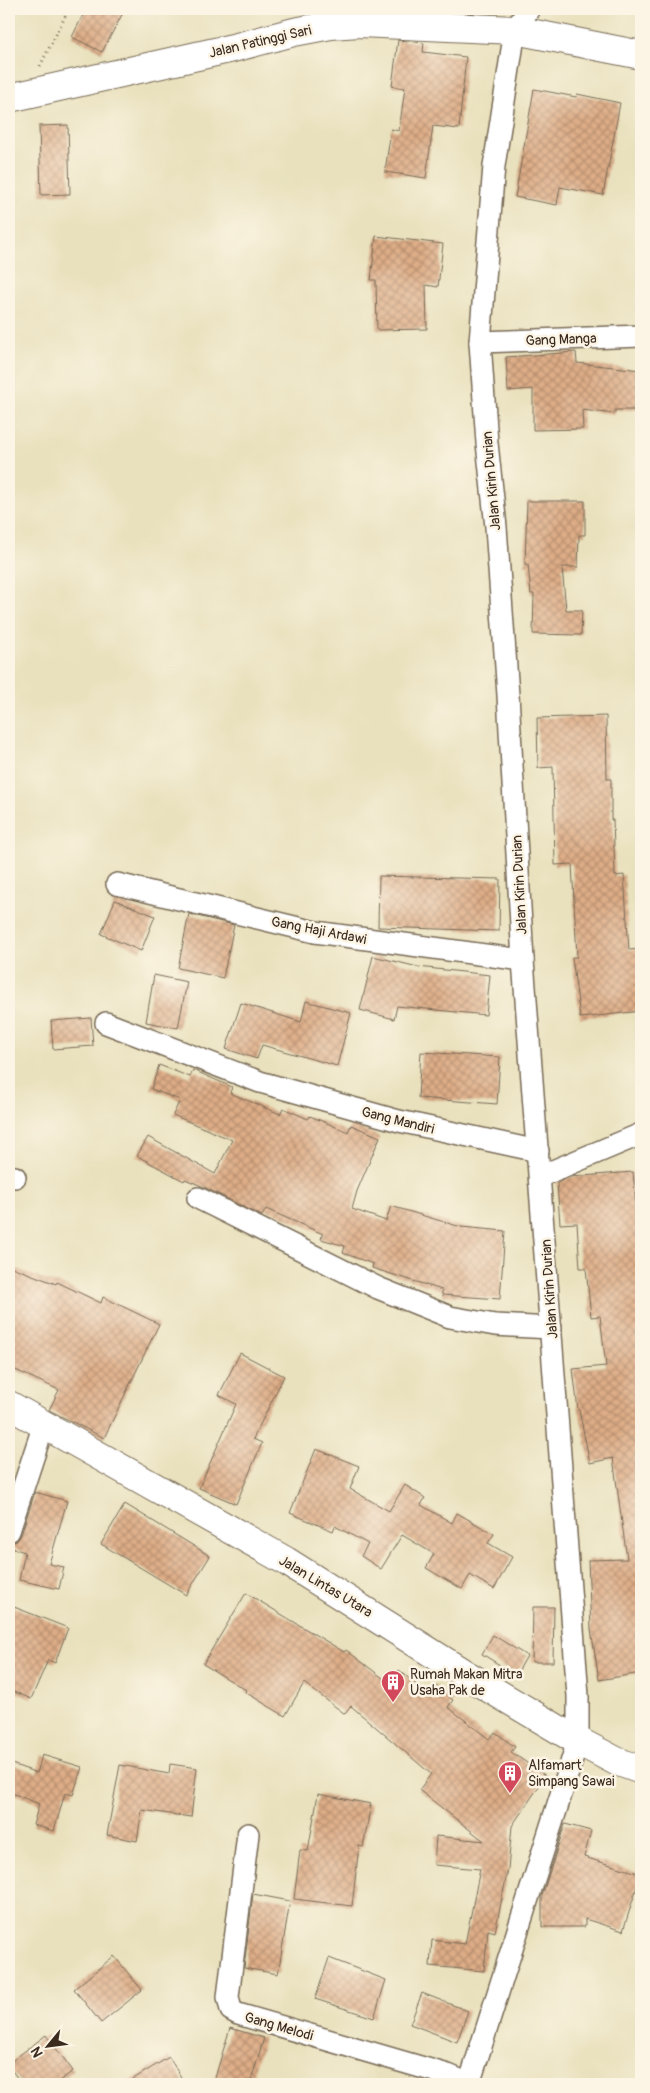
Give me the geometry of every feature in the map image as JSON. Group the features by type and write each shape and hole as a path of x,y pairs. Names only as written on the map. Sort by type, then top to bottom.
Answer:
{"main road":[{"name":"Jalan Patinggi Sari","path":"18,96 331,25 359,23 522,20 641,55"},
{"name":"Jalan Lintas Utara","path":"9,1405 286,1561 464,1674 578,1741 616,1761 641,1770"}],"street":[{"name":"Jalan Kirin Durian","path":"522,20 494,166 480,342 508,695 523,960 578,1696 578,1741"},
{"name":"Gang Manga","path":"480,342 641,336"},
{"name":"Gang Haji Ardawi","path":"117,884 315,932 523,960"},
{"name":"Gang Mandiri","path":"106,1023 260,1082 399,1121 538,1151"},
{"path":"540,1176 641,1134"},
{"path":"198,1198 378,1288 450,1318 495,1325 551,1328"},
{"path":"9,1531 44,1424"},
{"name":"Gang Melodi","path":"248,1834 228,1997 231,2010 238,2014 448,2075 469,2084 578,1741"}],"path":[{"path":"18,96 69,9"}],"building":[{"path":"86,9 125,9 102,52 72,37"},
{"path":"398,40 424,43 423,52 466,57 459,129 433,126 426,178 385,172 391,129 399,131 405,88 392,86"},
{"path":"534,89 576,97 577,94 620,103 603,195 560,187 557,205 515,197"},
{"path":"68,125 70,194 41,195 39,126"},
{"path":"376,236 443,244 438,287 426,285 427,329 377,330 376,280 371,280"},
{"path":"576,352 577,363 641,370 641,410 615,410 615,414 582,410 583,429 533,430 533,389 508,391 506,357"},
{"path":"527,501 585,501 585,535 579,535 578,567 562,567 566,610 582,610 581,635 533,634 534,594 531,594 528,565 525,565"},
{"path":"606,716 607,779 611,779 611,820 613,820 615,876 624,875 629,950 641,949 641,1011 580,1018 572,957 577,957 572,864 555,865 553,767 538,768 537,718"},
{"path":"379,876 500,879 499,931 378,927"},
{"path":"115,900 155,916 141,951 101,934"},
{"path":"189,914 234,925 223,978 178,968"},
{"path":"373,956 418,967 490,975 486,1015 397,1006 394,1019 360,1010"},
{"path":"154,975 187,982 178,1028 146,1022"},
{"path":"306,1001 351,1013 337,1066 262,1045 257,1059 226,1049 241,1003 301,1022"},
{"path":"91,1018 93,1046 53,1049 51,1021"},
{"path":"421,1052 500,1057 497,1104 418,1098"},
{"path":"159,1065 190,1077 193,1070 232,1087 230,1093 280,1114 283,1108 308,1119 310,1116 348,1132 351,1125 380,1137 357,1191 352,1209 386,1221 391,1206 461,1227 505,1231 500,1299 442,1295 442,1290 372,1268 373,1264 343,1253 345,1246 321,1239 323,1234 266,1209 262,1216 204,1187 185,1179 184,1181 137,1156 148,1137 215,1174 232,1140 173,1115 180,1100 151,1089"},
{"path":"633,1172 638,1228 641,1228 641,1673 599,1680 591,1629 588,1560 627,1559 613,1458 590,1463 578,1410 573,1369 606,1366 600,1316 591,1317 586,1268 580,1268 577,1223 560,1224 557,1183 570,1177"},
{"path":"9,1266 56,1284 57,1282 101,1303 103,1297 159,1324 104,1438 49,1410 59,1390 9,1367"},
{"path":"240,1353 284,1376 253,1439 262,1443 236,1504 199,1488 236,1404 219,1395"},
{"path":"316,1449 359,1466 350,1489 389,1511 405,1485 425,1498 421,1505 452,1523 457,1513 494,1534 488,1543 512,1557 494,1589 470,1575 462,1589 426,1568 434,1554 402,1535 381,1569 361,1556 368,1544 335,1526 333,1531 290,1513"},
{"path":"35,1492 67,1501 49,1564 64,1567 59,1589 19,1580 25,1552 9,1547 9,1543 17,1541 21,1535"},
{"path":"125,1504 210,1556 186,1595 101,1544"},
{"path":"246,1593 344,1652 346,1650 388,1682 399,1670 429,1695 436,1686 453,1700 448,1707 489,1739 495,1732 515,1747 511,1752 546,1776 512,1826 508,1869 495,1932 488,1930 484,1971 430,1966 432,1940 465,1944 480,1869 434,1865 436,1836 484,1841 419,1790 431,1774 351,1706 345,1714 304,1683 285,1716 203,1664"},
{"path":"9,1605 68,1628 55,1663 48,1660 31,1699 9,1689"},
{"path":"533,1607 554,1607 553,1662 532,1662"},
{"path":"493,1635 527,1656 516,1675 482,1654"},
{"path":"42,1755 82,1767 73,1795 65,1793 54,1831 33,1825 39,1804 9,1792 9,1763 37,1773"},
{"path":"170,1764 197,1768 191,1817 142,1810 137,1841 107,1835 120,1765 169,1774"},
{"path":"318,1794 371,1804 363,1847 359,1846 352,1906 294,1899 300,1850 308,1851"},
{"path":"565,1824 591,1831 584,1857 641,1874 623,1931 585,1919 585,1927 542,1927 542,1896"},
{"path":"253,1894 290,1901 278,1974 244,1968"},
{"path":"114,1956 142,1990 101,2023 74,1989"},
{"path":"329,1958 386,1980 374,2018 315,1999"},
{"path":"422,1993 468,2011 457,2042 410,2024"},
{"path":"230,2028 264,2038 250,2084 226,2084 214,2081"},
{"path":"46,2035 73,2071 55,2084 22,2084 9,2067 9,2063"},
{"path":"169,2057 185,2084 125,2084"}],"place":[{"name":"Rumah Makan Mitra Usaha Pak de","path":"393,1703"},
{"name":"Alfamart Simpang Sawai","path":"510,1794"}]}
